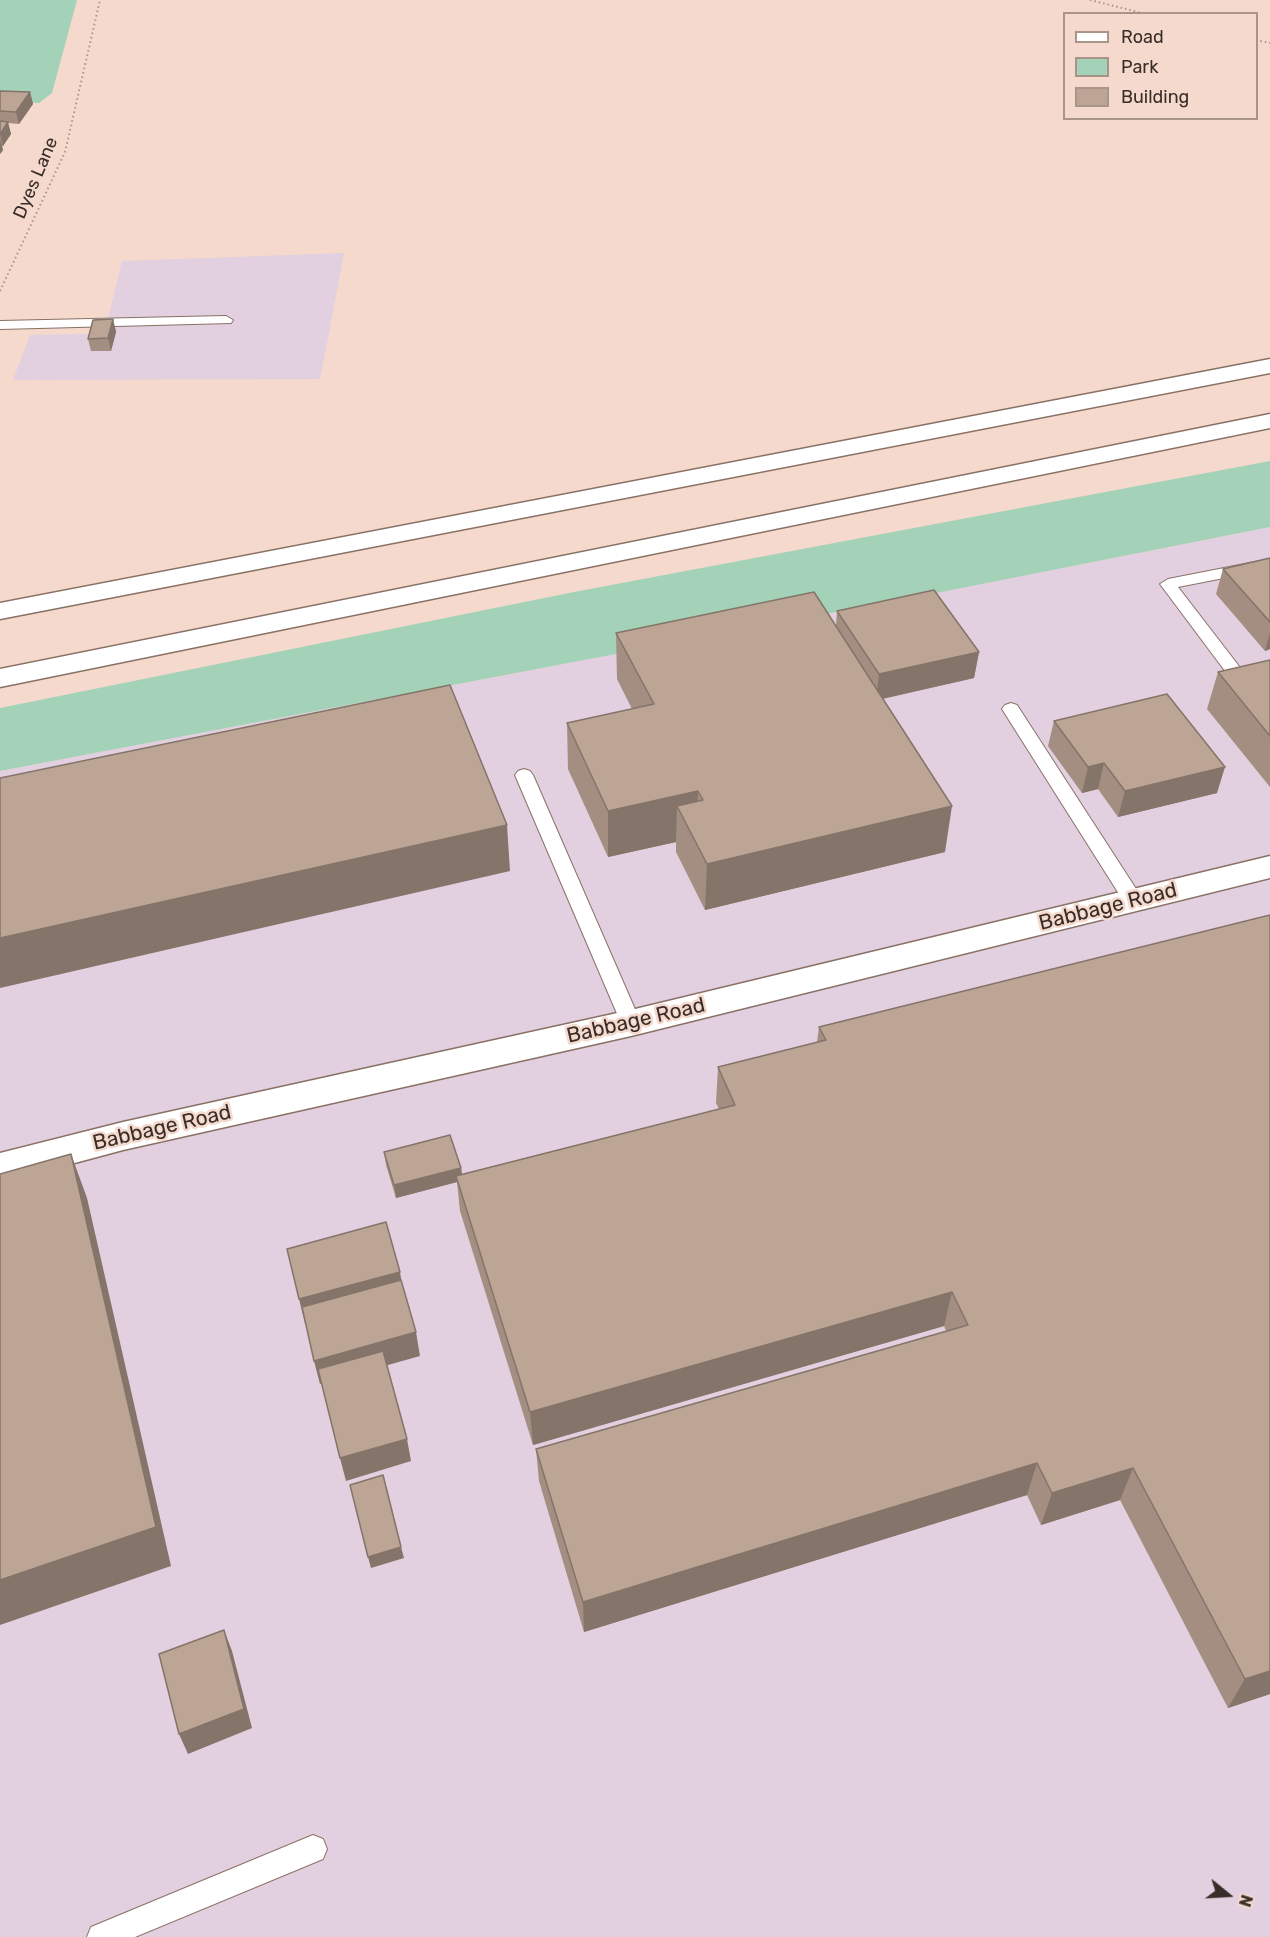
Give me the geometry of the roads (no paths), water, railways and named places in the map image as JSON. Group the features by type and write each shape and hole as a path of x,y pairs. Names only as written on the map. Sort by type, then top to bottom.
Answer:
{"main road":[{"path":"0,611 1270,366"},
{"path":"0,678 1270,421"},
{"name":"Babbage Road","path":"0,1168 123,1136 631,1023 1270,867"}],"lane":[{"path":"0,325 226,320"},
{"path":"1270,564 1168,584 1240,680 1270,679"},
{"path":"1011,709 1133,900"},
{"path":"524,775 631,1023"},
{"path":"101,1937 313,1849"}]}
